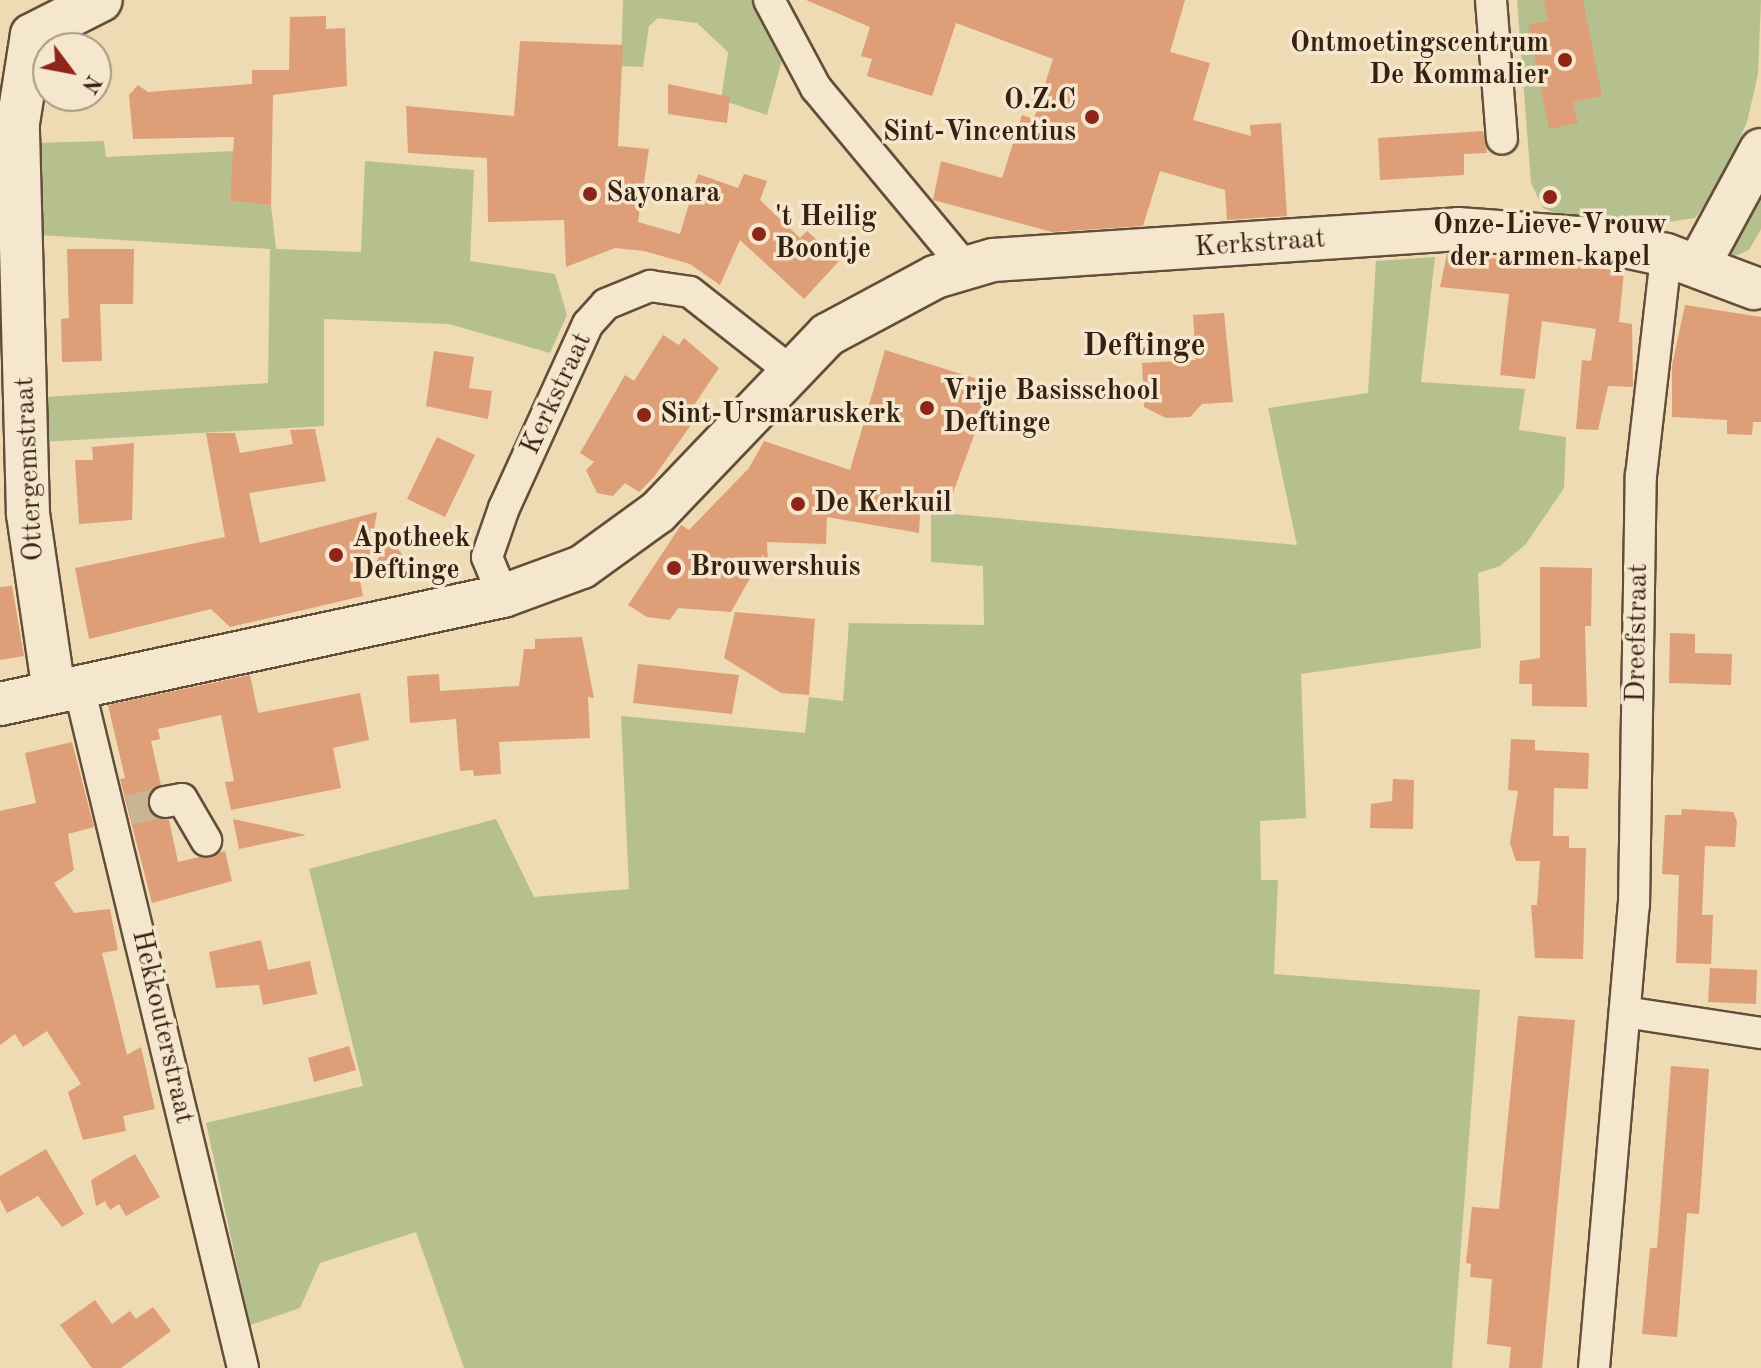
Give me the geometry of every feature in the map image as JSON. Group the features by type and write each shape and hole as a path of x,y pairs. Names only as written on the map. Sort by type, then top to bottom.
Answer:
{"street":[{"name":"Ottergemstraat","path":"66,690 28,514 18,123 32,35 101,0"},
{"path":"769,0 816,88 965,267"},
{"path":"1491,0 1502,139"},
{"path":"1682,260 1761,150"},
{"name":"Kerkstraat","path":"0,704 503,596 582,567 646,522 788,369 882,301 965,267 1025,257 1458,229 1592,239 1759,281"},
{"name":"Dreefstraat","path":"1594,1368 1634,906 1641,476 1682,260"},
{"name":"Kerkstraat","path":"503,596 487,557 504,508 588,324 606,304 650,286 690,292 788,369"},
{"name":"Hekkouterstraat","path":"66,690 120,812 243,1368"},
{"path":"165,802 182,799 206,840"},
{"path":"1625,1012 1761,1033"}],"green space":[{"path":"623,0 754,0 776,30 782,60 767,115 721,100 728,52 697,23 658,18 649,26 643,67 621,66"},
{"path":"1517,0 1761,0 1758,74 1747,122 1719,186 1695,218 1655,224 1564,217 1543,208 1531,183"},
{"path":"104,141 106,157 234,151 230,201 271,205 276,249 361,252 365,161 474,170 470,261 555,274 567,315 550,353 449,324 324,319 324,426 41,442 45,397 268,383 270,249 39,235 36,143"},
{"path":"1761,179 1761,229 1749,250 1735,256 1726,252"},
{"path":"1435,257 1421,382 1525,389 1519,430 1566,437 1564,488 1526,544 1500,566 1478,573 1481,648 1301,674 1306,818 1260,821 1261,880 1278,880 1274,974 1480,990 1452,1368 464,1368 416,1232 320,1263 300,1308 250,1325 206,1123 363,1086 309,869 496,819 534,897 629,889 621,716 805,733 809,697 843,701 849,623 984,625 983,566 931,562 931,512 1297,545 1268,408 1368,393 1376,261"}],"building":[{"name":"O.Z.C Sint-Vincentius","path":"806,0 1185,0 1170,52 1210,63 1193,120 1251,136 1250,125 1281,123 1287,216 1227,220 1225,190 1160,171 1143,226 1052,232 933,200 941,161 1002,178 1022,115 1034,119 1053,59 956,23 932,96 867,76 872,59 861,56 870,27"},
{"name":"Ontmoetingscentrum De Kommalier","path":"1544,0 1583,0 1602,96 1573,102 1578,123 1549,129 1528,25 1548,21"},
{"path":"326,16 326,29 345,28 347,86 273,95 271,205 230,201 234,137 133,139 129,95 138,85 148,92 252,84 252,70 289,70 290,17"},
{"path":"520,41 623,45 618,146 649,149 638,222 680,234 698,174 738,188 744,174 767,181 760,200 800,238 807,231 840,260 804,299 740,240 720,285 690,264 644,251 615,248 566,267 564,220 488,222 487,158 408,153 406,106 514,116"},
{"path":"668,84 730,97 727,123 668,114"},
{"path":"1483,131 1487,153 1464,154 1464,175 1380,180 1378,138"},
{"path":"67,249 134,249 133,304 100,304 102,361 62,362 61,319 69,318"},
{"path":"1447,254 1624,271 1619,322 1632,324 1633,387 1608,386 1598,430 1576,429 1582,360 1591,361 1596,329 1542,321 1535,379 1500,375 1509,294 1440,287"},
{"path":"1685,305 1761,317 1761,422 1753,422 1752,435 1727,434 1727,420 1672,417 1672,365"},
{"path":"1224,313 1233,402 1202,404 1190,417 1166,418 1144,407 1142,363 1196,360 1193,315"},
{"name":"Sint-Ursmaruskerk","path":"663,335 679,345 684,338 719,368 686,417 693,422 654,477 639,492 625,483 613,496 597,493 586,470 594,462 580,453 625,375 634,381"},
{"path":"885,350 993,384 951,498 921,496 919,533 827,517 826,544 767,542 768,563 759,562 731,612 678,608 670,620 647,617 628,605 681,525 689,530 749,468 764,441 850,470"},
{"path":"434,351 474,357 469,388 492,391 488,419 426,406"},
{"path":"315,429 326,481 249,493 260,543 377,512 366,575 359,576 363,596 230,627 211,609 89,639 75,568 225,537 206,433 235,433 240,453 293,444 290,430"},
{"path":"437,437 475,455 445,517 407,499"},
{"path":"134,443 132,520 79,524 75,460 93,460 92,447"},
{"path":"389,537 409,564 371,573"},
{"path":"1540,567 1592,568 1591,626 1585,626 1587,707 1532,706 1532,684 1519,684 1520,661 1540,658"},
{"path":"12,586 24,656 0,660 0,587"},
{"path":"735,612 815,619 809,695 781,693 724,658"},
{"path":"1670,633 1695,634 1695,653 1732,654 1731,685 1669,683"},
{"path":"582,637 594,698 588,697 590,738 499,742 501,774 474,776 473,770 460,771 456,719 410,723 407,676 439,674 440,691 519,686 524,649 535,649 535,639"},
{"path":"638,664 739,675 732,714 633,703"},
{"path":"250,675 258,713 360,693 369,740 333,748 341,788 231,810 225,782 234,781 221,715 158,729 160,739 151,741 161,785 148,795 151,813 169,820 178,862 225,851 232,881 152,903 120,779 125,778 108,705"},
{"path":"1511,739 1535,740 1535,750 1589,753 1588,789 1554,788 1553,836 1569,836 1569,848 1586,848 1583,959 1535,958 1531,905 1537,905 1540,861 1516,861 1510,843 1518,791 1508,790"},
{"path":"72,742 94,827 68,834 74,870 54,883 74,913 110,909 118,950 102,953 127,1055 141,1047 155,1109 123,1116 126,1131 83,1140 68,1092 81,1084 47,1031 23,1047 15,1034 0,1045 0,811 36,803 25,753"},
{"path":"1393,779 1414,780 1413,829 1370,828 1371,804 1392,801"},
{"path":"1682,809 1733,812 1737,821 1735,847 1705,846 1702,915 1713,915 1711,964 1676,963 1679,875 1662,874 1665,815 1681,815"},
{"path":"233,819 306,835 239,849"},
{"path":"261,940 268,970 310,961 317,994 263,1005 259,985 216,988 209,952"},
{"path":"1710,968 1757,970 1756,1004 1708,1002"},
{"path":"1518,1016 1575,1020 1542,1368 1509,1368 1511,1347 1487,1344 1492,1279 1470,1277 1471,1264 1466,1263 1472,1207 1499,1209"},
{"path":"349,1046 356,1070 314,1082 308,1058"},
{"path":"1671,1066 1709,1069 1699,1214 1687,1213 1677,1337 1642,1334 1650,1248 1657,1248"},
{"path":"46,1149 84,1214 62,1227 38,1196 7,1213 0,1199 0,1176"},
{"path":"135,1154 160,1197 126,1216 119,1204 110,1210 105,1201 96,1206 91,1180"},
{"path":"95,1300 112,1324 130,1311 136,1319 153,1307 171,1331 121,1368 92,1368 60,1325"}],"tunnel":[{"path":"129,810 165,802"}],"place":[{"name":"Ontmoetingscentrum De Kommalier","path":"1565,60"},
{"name":"O.Z.C Sint-Vincentius","path":"1092,117"},
{"name":"Sayonara","path":"590,194"},
{"name":"Onze-Lieve-Vrouw der armen kapel","path":"1550,197"},
{"name":"'t Heilig Boontje","path":"759,234"},
{"name":"Vrije Basisschool Deftinge","path":"927,408"},
{"name":"Sint-Ursmaruskerk","path":"644,415"},
{"name":"De Kerkuil","path":"798,504"},
{"name":"Apotheek Deftinge","path":"336,555"},
{"name":"Brouwershuis","path":"674,568"}],"district":[{"name":"Deftinge","path":"1144,347"}]}
